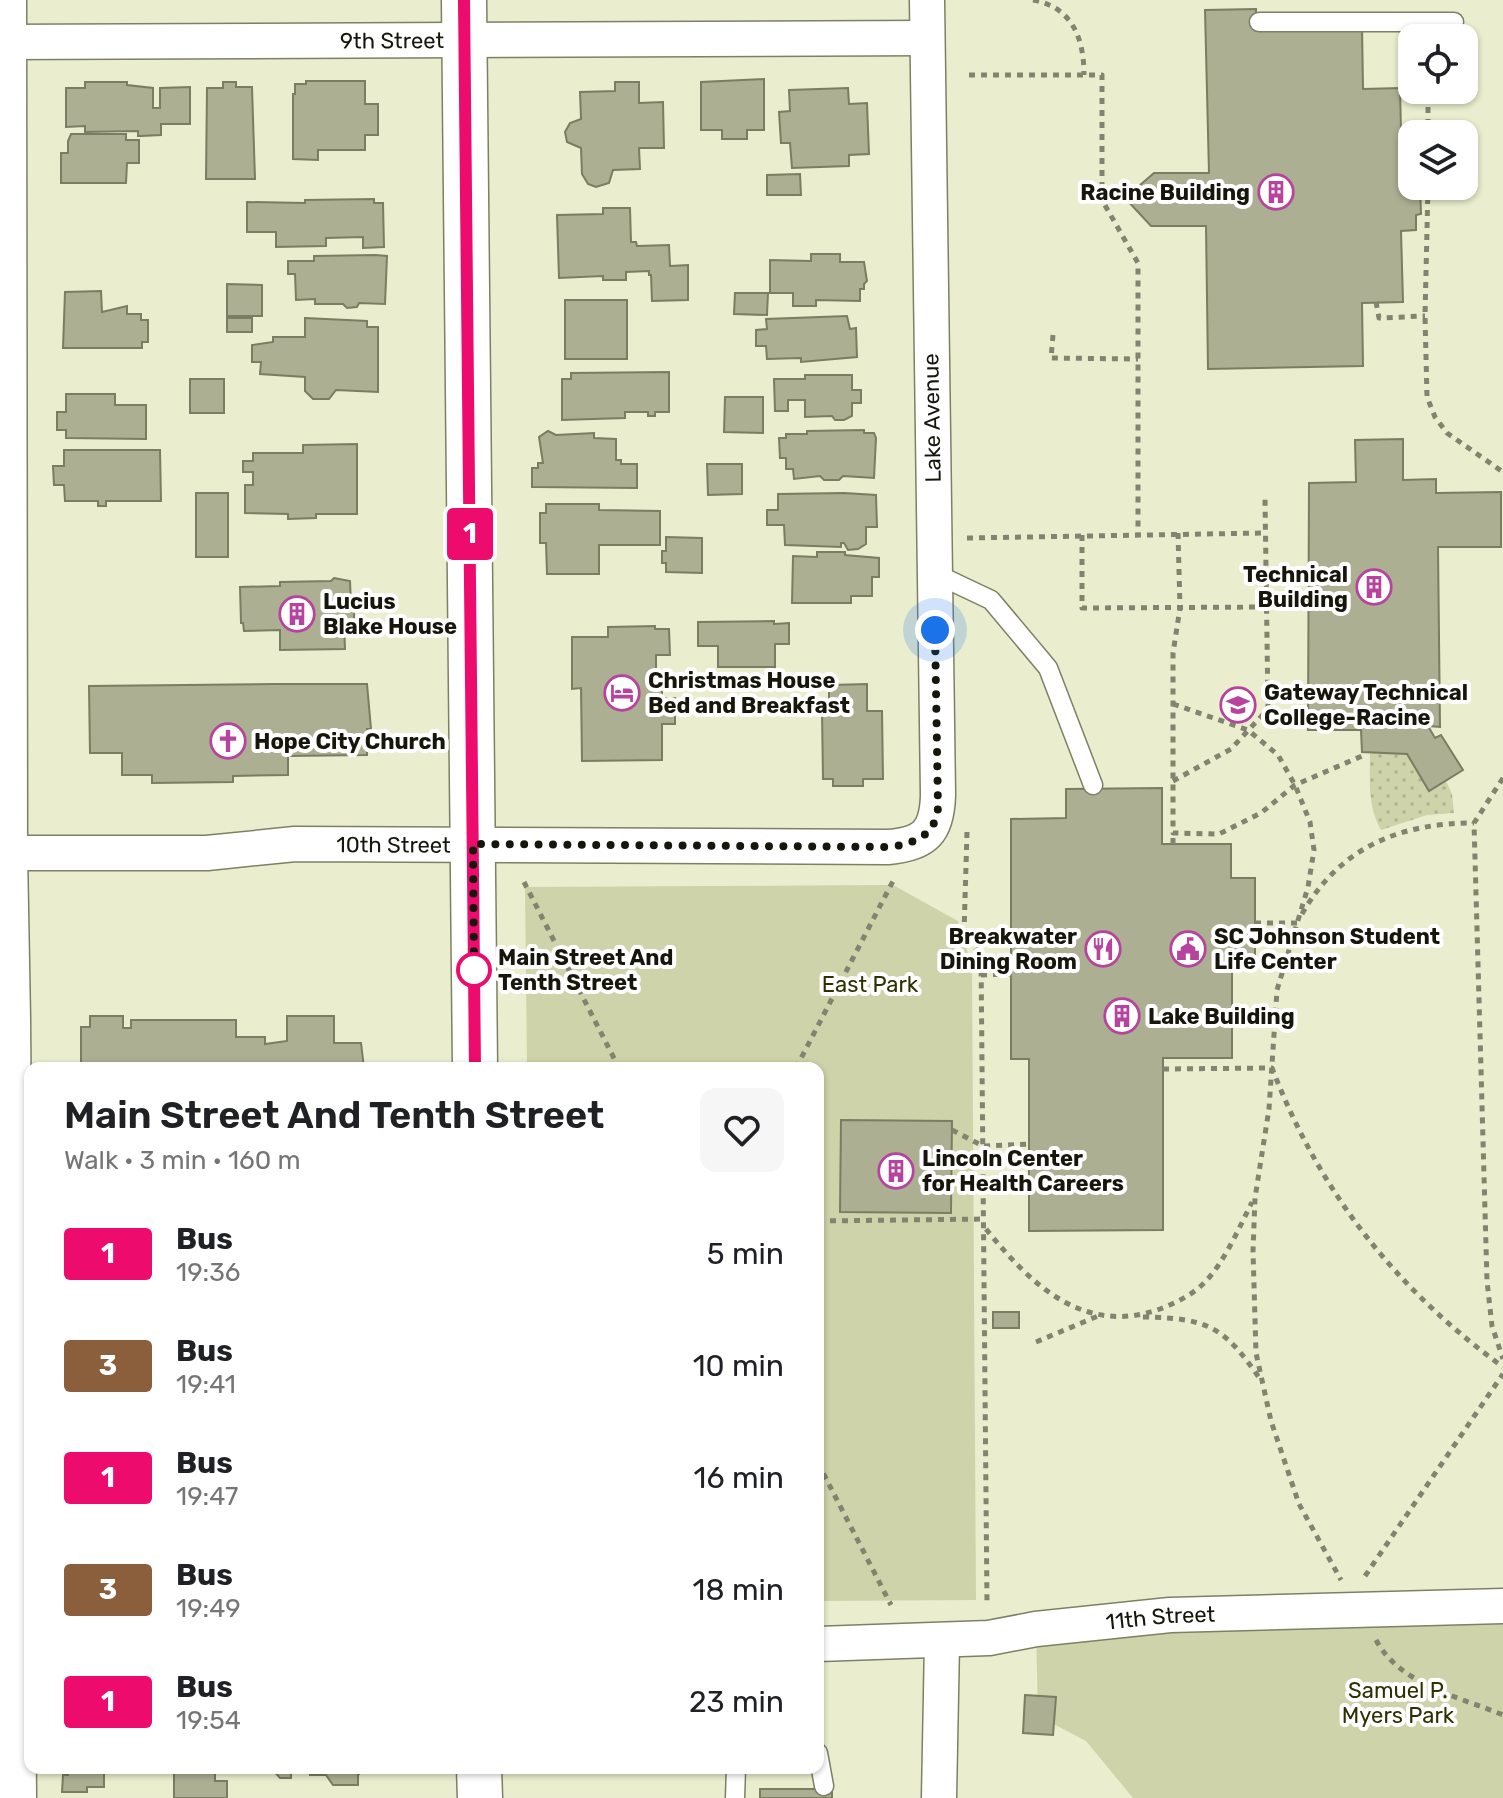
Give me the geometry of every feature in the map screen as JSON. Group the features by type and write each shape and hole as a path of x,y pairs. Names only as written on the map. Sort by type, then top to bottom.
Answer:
{"street":[{"name":"Lake Avenue","path":"927,0 938,795 936,820 927,833"},
{"name":"9th Street","path":"3,28 464,20 927,38"},
{"path":"464,20 475,1062"},
{"path":"3,28 2,852 14,1798"},
{"name":"10th Street","path":"2,852 207,853 295,844 888,847 908,844 927,833"},
{"name":"11th Street","path":"824,1644 942,1642 1170,1615 1503,1606"},
{"path":"939,1798 942,1642"},
{"path":"479,1774 480,1798"}],"lane":[{"path":"1259,22 1454,22"},
{"path":"934,573 991,600 1048,668 1093,785"},
{"path":"735,1798 736,1774"},
{"path":"822,1774 824,1786"}],"path":[{"path":"1033,0 1046,2 1074,24 1082,40 1084,75"},
{"path":"969,75 1102,75 1102,200 1138,263 1138,534"},
{"path":"1428,200 1427,397 1435,417 1447,433 1503,472"},
{"path":"1376,302 1379,318 1425,316"},
{"path":"1053,335 1051,358 1138,359"},
{"path":"1173,781 1231,749 1268,709 1265,499"},
{"path":"1173,844 1173,653 1180,608 1178,533"},
{"path":"967,589 967,537 1265,533"},
{"path":"1082,535 1082,608 1266,607"},
{"path":"1173,704 1248,730 1278,755 1295,785 1310,822 1314,850 1308,887 1277,990 1269,1109 1255,1198 1256,1353 1271,1421 1299,1504 1382,1651 1400,1670 1503,1715"},
{"path":"1173,833 1219,834 1261,813 1295,785 1362,756"},
{"path":"1503,778 1474,823 1487,1281 1492,1326 1503,1359"},
{"path":"1297,923 1316,890 1344,863 1379,841 1424,826 1474,823"},
{"path":"967,827 964,933 981,956 989,1638"},
{"path":"799,1062 893,881"},
{"path":"524,882 616,1062"},
{"path":"1255,923 1297,923"},
{"path":"981,975 1011,974"},
{"path":"1163,1069 1272,1068"},
{"path":"1272,1068 1291,1119 1373,1249 1462,1337 1503,1367"},
{"path":"952,1130 983,1146 1030,1144"},
{"path":"1138,1316 1178,1302 1207,1281 1255,1198"},
{"path":"824,1221 985,1219"},
{"path":"985,1227 1056,1300 1098,1316 1180,1318 1213,1327 1242,1353 1263,1383"},
{"path":"1036,1342 1098,1316"},
{"path":"1358,1608 1362,1581 1503,1374"},
{"path":"824,1475 891,1605"}],"green space":[{"path":"1370,752 1407,754 1428,790 1446,781 1452,794 1454,813 1427,815 1381,830 1371,802"},
{"name":"East Park","path":"893,885 958,921 972,966 976,1600 824,1601 824,1062 527,1062 525,887"},
{"name":"Samuel P. Myers Park","path":"1503,1606 1503,1798 1133,1798 1086,1741 1038,1716 1036,1629"}],"building":[{"name":"Racine Building","path":"1256,9 1256,28 1362,26 1363,89 1398,88 1401,120 1398,120 1398,200 1420,200 1421,214 1416,215 1416,230 1401,231 1403,302 1362,303 1363,366 1208,369 1206,226 1151,226 1125,198 1154,173 1209,173 1205,10"},
{"path":"764,79 764,130 747,130 747,139 722,139 722,130 701,130 701,82"},
{"path":"306,81 365,81 365,104 378,104 378,135 365,135 365,150 318,150 318,160 293,159 293,94 295,84 306,84"},
{"path":"85,82 127,82 127,85 153,88 153,108 160,108 160,88 190,87 190,124 161,124 161,135 141,136 138,136 138,131 85,132 85,126 66,127 66,88 85,88"},
{"path":"223,82 236,82 236,87 252,87 255,179 206,179 207,88 223,88"},
{"path":"615,82 639,82 639,103 663,102 664,148 639,148 640,169 613,170 609,183 596,187 588,184 582,174 581,148 567,142 565,132 570,123 581,119 580,92 615,91"},
{"path":"848,88 849,104 867,103 869,154 849,155 849,166 792,168 790,143 781,143 779,112 790,111 789,90"},
{"path":"71,134 126,134 126,140 139,140 139,163 127,163 126,183 61,183 61,153 68,153"},
{"path":"800,174 801,195 767,195 767,175"},
{"path":"374,199 374,203 383,203 384,247 363,248 363,237 326,238 326,246 276,247 276,232 247,232 247,202"},
{"path":"603,208 630,208 631,242 636,242 637,246 669,245 670,266 688,265 688,300 652,301 649,271 626,272 626,280 603,280 603,276 559,278 557,215 603,214"},
{"path":"811,254 840,254 840,262 864,262 867,281 864,289 860,289 860,301 816,300 816,306 793,306 793,293 770,293 770,260 811,261"},
{"path":"314,256 387,256 385,304 359,303 357,307 347,308 343,304 315,304 315,299 296,300 295,274 288,274 288,261 314,261"},
{"path":"227,284 262,285 262,316 227,316"},
{"path":"101,291 102,312 127,306 127,314 141,314 141,320 148,320 148,342 142,342 142,348 63,348 65,292"},
{"path":"735,293 768,293 767,315 734,314"},
{"path":"565,300 627,300 627,359 565,359"},
{"path":"847,316 850,329 856,328 857,357 801,362 801,358 767,359 766,346 756,346 756,330 767,329 766,319"},
{"path":"227,318 252,318 252,332 227,332"},
{"path":"305,318 367,321 367,327 378,327 378,392 336,390 329,399 313,399 305,391 305,377 260,374 261,362 252,362 252,345 273,342 273,337 305,337"},
{"path":"669,372 669,412 655,412 655,416 648,416 648,412 625,412 625,418 562,420 562,379 571,379 571,373"},
{"path":"805,375 852,375 852,390 861,390 861,403 852,403 852,416 844,420 835,420 832,416 805,417 805,400 788,400 788,411 775,411 774,379 805,379"},
{"path":"190,379 224,379 224,413 190,413"},
{"path":"66,394 115,394 115,405 146,405 146,439 66,438 66,430 57,430 57,412 66,412"},
{"path":"725,397 763,397 763,433 724,432"},
{"path":"864,430 864,433 874,433 876,438 874,478 843,476 839,480 824,480 820,476 794,479 793,469 786,469 786,458 780,458 779,438 786,438 786,434"},
{"path":"548,431 556,435 594,433 594,438 616,439 616,460 621,460 621,464 637,464 637,488 532,487 532,468 538,468 538,463 543,463 539,437"},
{"name":"Technical Building","path":"1403,439 1403,480 1436,479 1436,493 1501,492 1501,547 1438,547 1440,727 1428,726 1435,738 1441,735 1463,770 1429,791 1407,754 1362,752 1361,730 1308,730 1309,483 1356,482 1355,440"},
{"path":"357,444 357,514 316,514 316,518 288,519 288,514 245,513 245,485 253,485 253,472 243,472 243,461 253,461 253,453 303,453 303,445"},
{"path":"64,450 160,450 161,501 106,501 106,506 98,506 98,501 65,501 64,485 54,485 53,466 64,466"},
{"path":"707,464 742,464 742,494 708,495"},
{"path":"196,493 228,493 228,557 196,557"},
{"path":"778,494 876,495 877,527 866,527 866,544 858,549 848,550 844,543 841,547 785,545 784,525 767,525 767,510 778,510"},
{"path":"546,504 599,504 599,510 660,511 660,545 599,545 599,574 547,574 546,543 540,543 540,513 546,513"},
{"path":"666,537 702,538 702,573 666,572 662,551 666,551"},
{"path":"817,552 845,552 845,555 879,558 879,577 872,577 872,596 851,596 851,603 792,603 793,556 817,557"},
{"name":"Lucius Blake House","path":"334,578 350,581 351,605 354,605 354,623 344,623 345,649 280,650 280,630 244,631 240,587 280,586 280,582 331,581"},
{"path":"774,621 774,624 789,623 789,644 775,644 775,667 718,667 718,646 698,646 698,622"},
{"name":"Christmas House Bed and Breakfast","path":"655,626 655,629 669,629 670,655 656,655 656,670 662,670 662,698 675,698 675,724 662,724 662,760 582,761 581,688 572,689 572,637 608,637 608,627"},
{"name":"Hope City Church","path":"367,684 371,729 367,729 367,755 288,756 288,775 233,776 233,782 152,783 152,775 122,775 122,753 90,753 89,686"},
{"path":"867,684 867,711 882,711 883,779 863,779 863,786 833,786 833,779 823,779 822,711 829,711 829,688 831,685"},
{"name":"Lake Building","path":"1162,788 1162,844 1231,844 1231,878 1255,878 1255,968 1232,968 1232,1058 1163,1058 1163,1230 1029,1231 1029,1059 1011,1059 1011,819 1066,818 1066,789"},
{"path":"90,1016 123,1016 123,1028 131,1028 131,1020 236,1020 236,1037 265,1037 265,1044 287,1041 287,1016 334,1016 334,1043 361,1043 363,1062 81,1062 81,1027 90,1027"},
{"name":"Lincoln Center for Health Careers","path":"841,1120 952,1121 951,1213 840,1212"},
{"path":"993,1312 1019,1312 1019,1328 993,1328"},
{"path":"1025,1695 1056,1697 1053,1735 1023,1733"},
{"path":"104,1774 104,1787 87,1787 87,1792 62,1792 63,1775"},
{"path":"174,1774 215,1774 215,1781 227,1781 227,1798 174,1798"},
{"path":"276,1774 291,1774 291,1778 280,1778"},
{"path":"359,1774 358,1785 333,1785 326,1775 310,1775"},
{"path":"760,1789 832,1789 832,1798 760,1798"}],"bus line":[{"name":"1","path":"464,0 475,1062"}],"place":[{"name":"Racine Building","path":"1276,192"},
{"name":"Technical Building","path":"1374,587"},
{"name":"Lucius Blake House","path":"297,614"},
{"name":"Christmas House Bed and Breakfast","path":"622,693"},
{"name":"Gateway Technical College-Racine","path":"1238,705"},
{"name":"Hope City Church","path":"228,741"},
{"name":"Breakwater Dining Room","path":"1103,949"},
{"name":"SC Johnson Student Life Center","path":"1188,949"},
{"name":"Main Street And Tenth Street","path":"474,970"},
{"name":"Lake Building","path":"1122,1016"},
{"name":"Lincoln Center for Health Careers","path":"896,1171"}],"route":[{"path":"474,970 474,975 473,844 888,847 921,838 933,825 938,808 935,630"}]}
